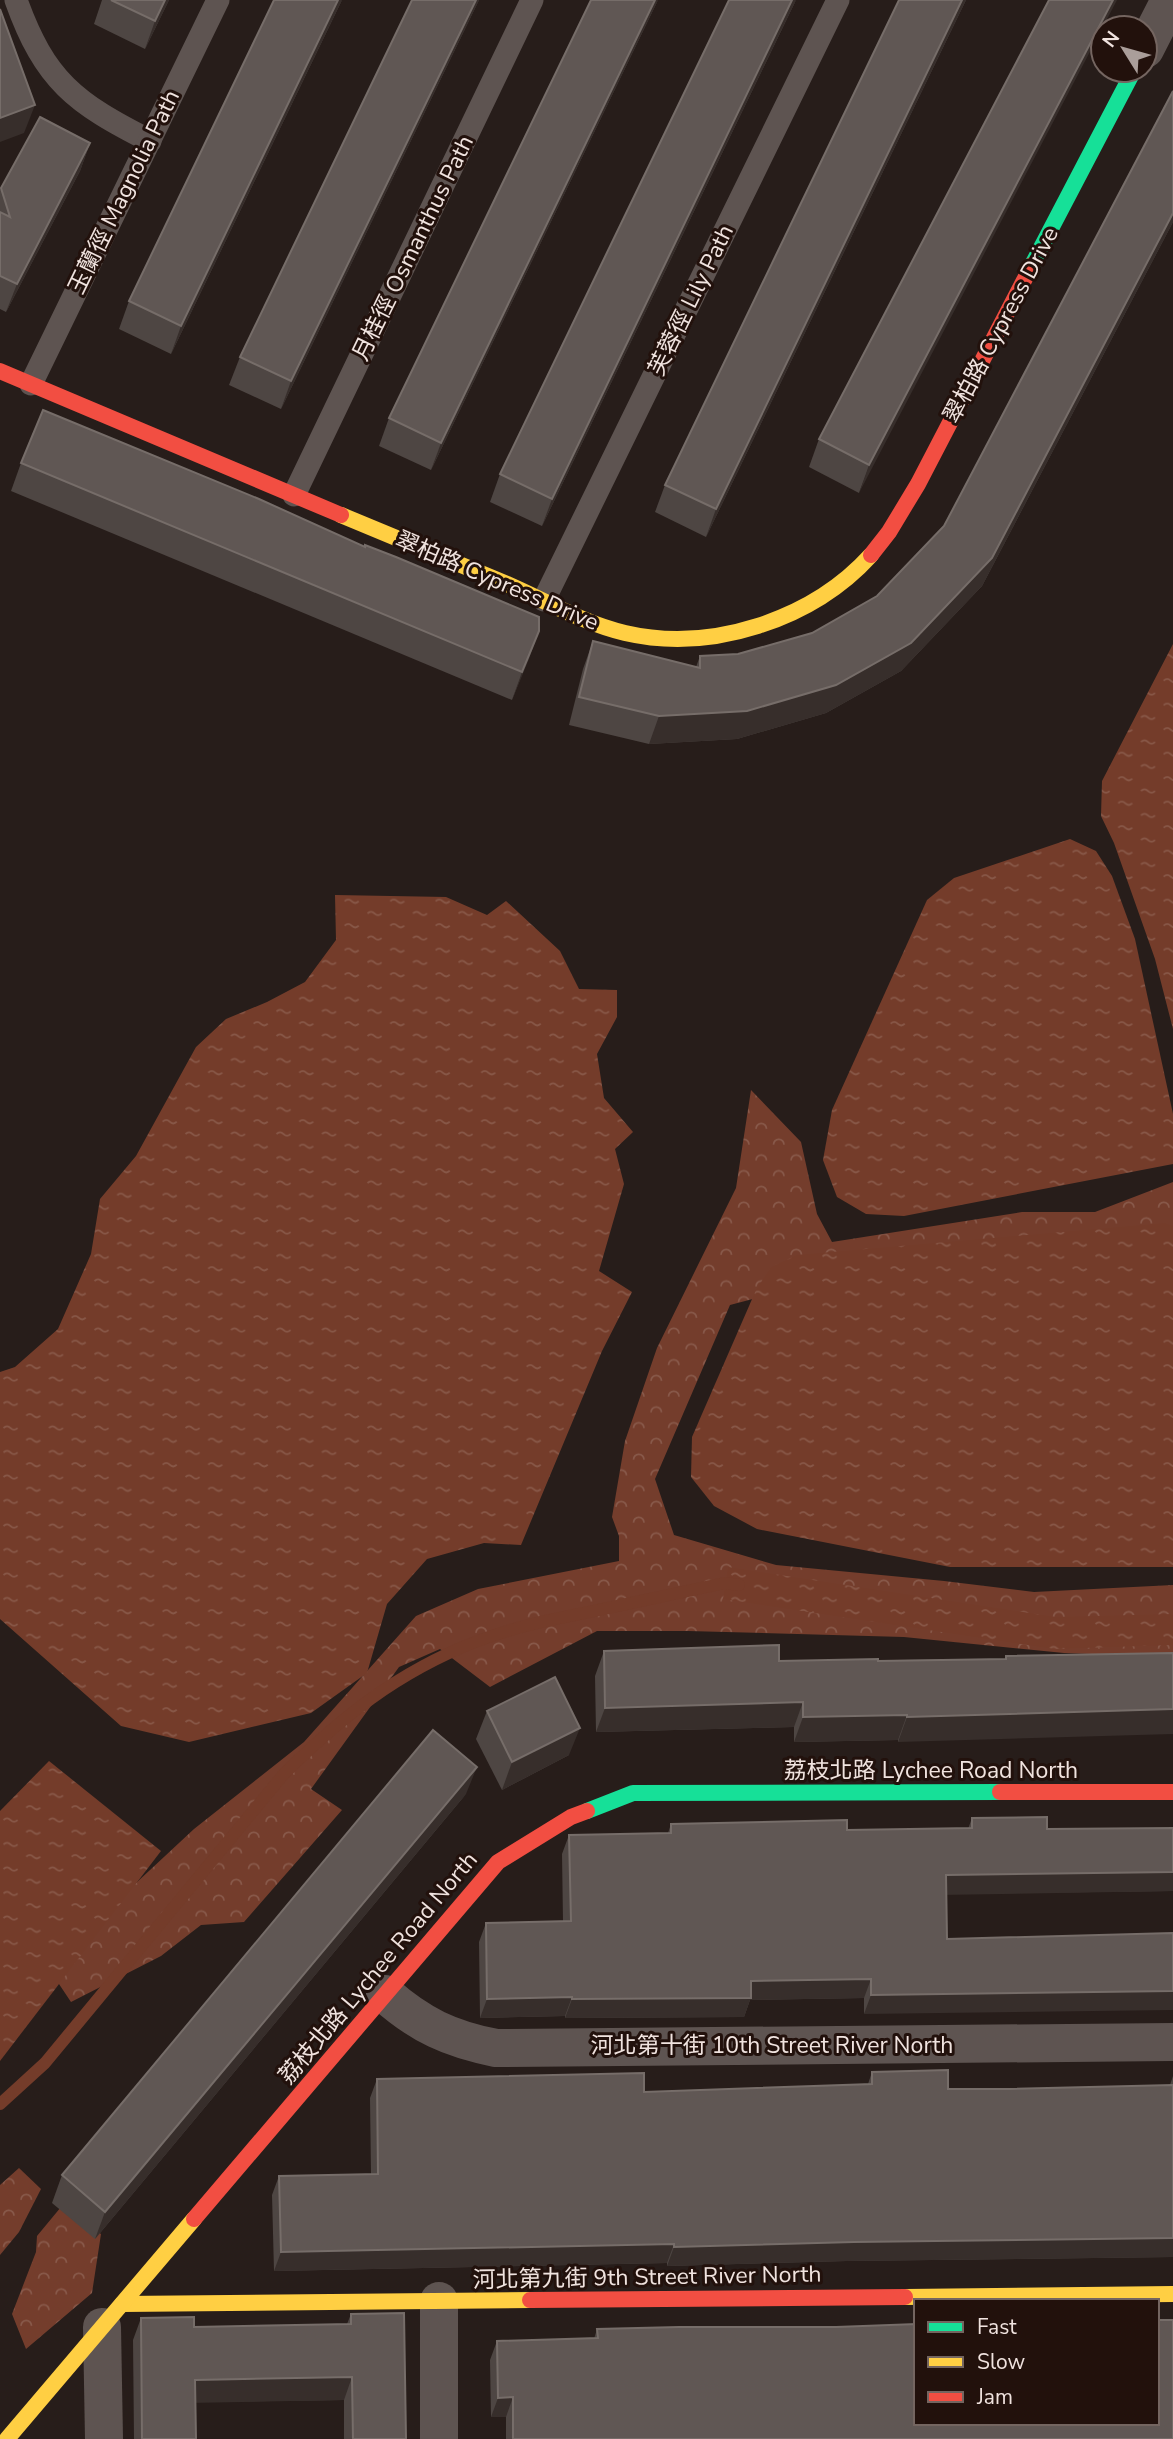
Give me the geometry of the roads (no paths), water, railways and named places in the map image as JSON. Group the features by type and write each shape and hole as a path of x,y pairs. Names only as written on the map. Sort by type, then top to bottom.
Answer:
{"street":[{"path":"1159,22 1170,0"},
{"name":"翠柏路 Cypress Drive","path":"0,371 544,600 594,624 647,637 702,638 757,627 807,605 853,573 890,532 918,484 1127,84"},
{"name":"荔枝北路 Lychee Road North","path":"7,2439 498,1862 571,1817 633,1793 1173,1792"},
{"name":"河北第十街 10th Street River North","path":"385,1994 409,2015 436,2030 465,2042 496,2048 1173,2042"},
{"name":"河北第九街 9th Street River North","path":"112,2316 439,2301 1173,2294"},
{"path":"439,2301 439,2439"},
{"path":"104,2439 112,2316"}],"lane":[{"path":"16,0 39,54 58,80 102,117 150,141"},
{"name":"玉蘭徑 Magnolia Path","path":"31,384 218,0"},
{"name":"月桂徑 Osmanthus Path","path":"294,495 532,0"},
{"name":"芙蓉徑 Lily Path","path":"544,600 838,0"}],"water":[{"path":"1173,644 1173,1029 1155,959 1114,843 1101,816 1102,781"},
{"path":"1070,839 1096,851 1112,876 1135,939 1173,1114 1173,1164 904,1216 866,1214 837,1197 823,1160 832,1110 927,900 954,878"},
{"path":"335,895 446,897 487,915 506,901 560,951 579,989 617,990 617,1017 597,1054 604,1098 633,1132 615,1149 624,1184 599,1271 632,1292 602,1351 521,1545 484,1543 427,1559 387,1604 367,1673 311,1713 189,1742 121,1726 0,1619 0,1372 15,1367 58,1329 91,1254 100,1199 136,1156 196,1047 226,1019 305,982 336,940"},
{"path":"1165,1223 1173,1226 1173,1567 950,1567 757,1529 714,1506 691,1477 692,1437 756,1290 771,1267 797,1255"},
{"path":"728,1567 1056,1617 1173,1614 1173,1645 1054,1649 723,1599"},
{"path":"49,1761 161,1851 0,2061 0,1811"}],"waterway":[{"path":"0,2104 45,2063 283,1775 326,1734 372,1698 421,1667 504,1632 548,1620 725,1583 739,1585"}]}
